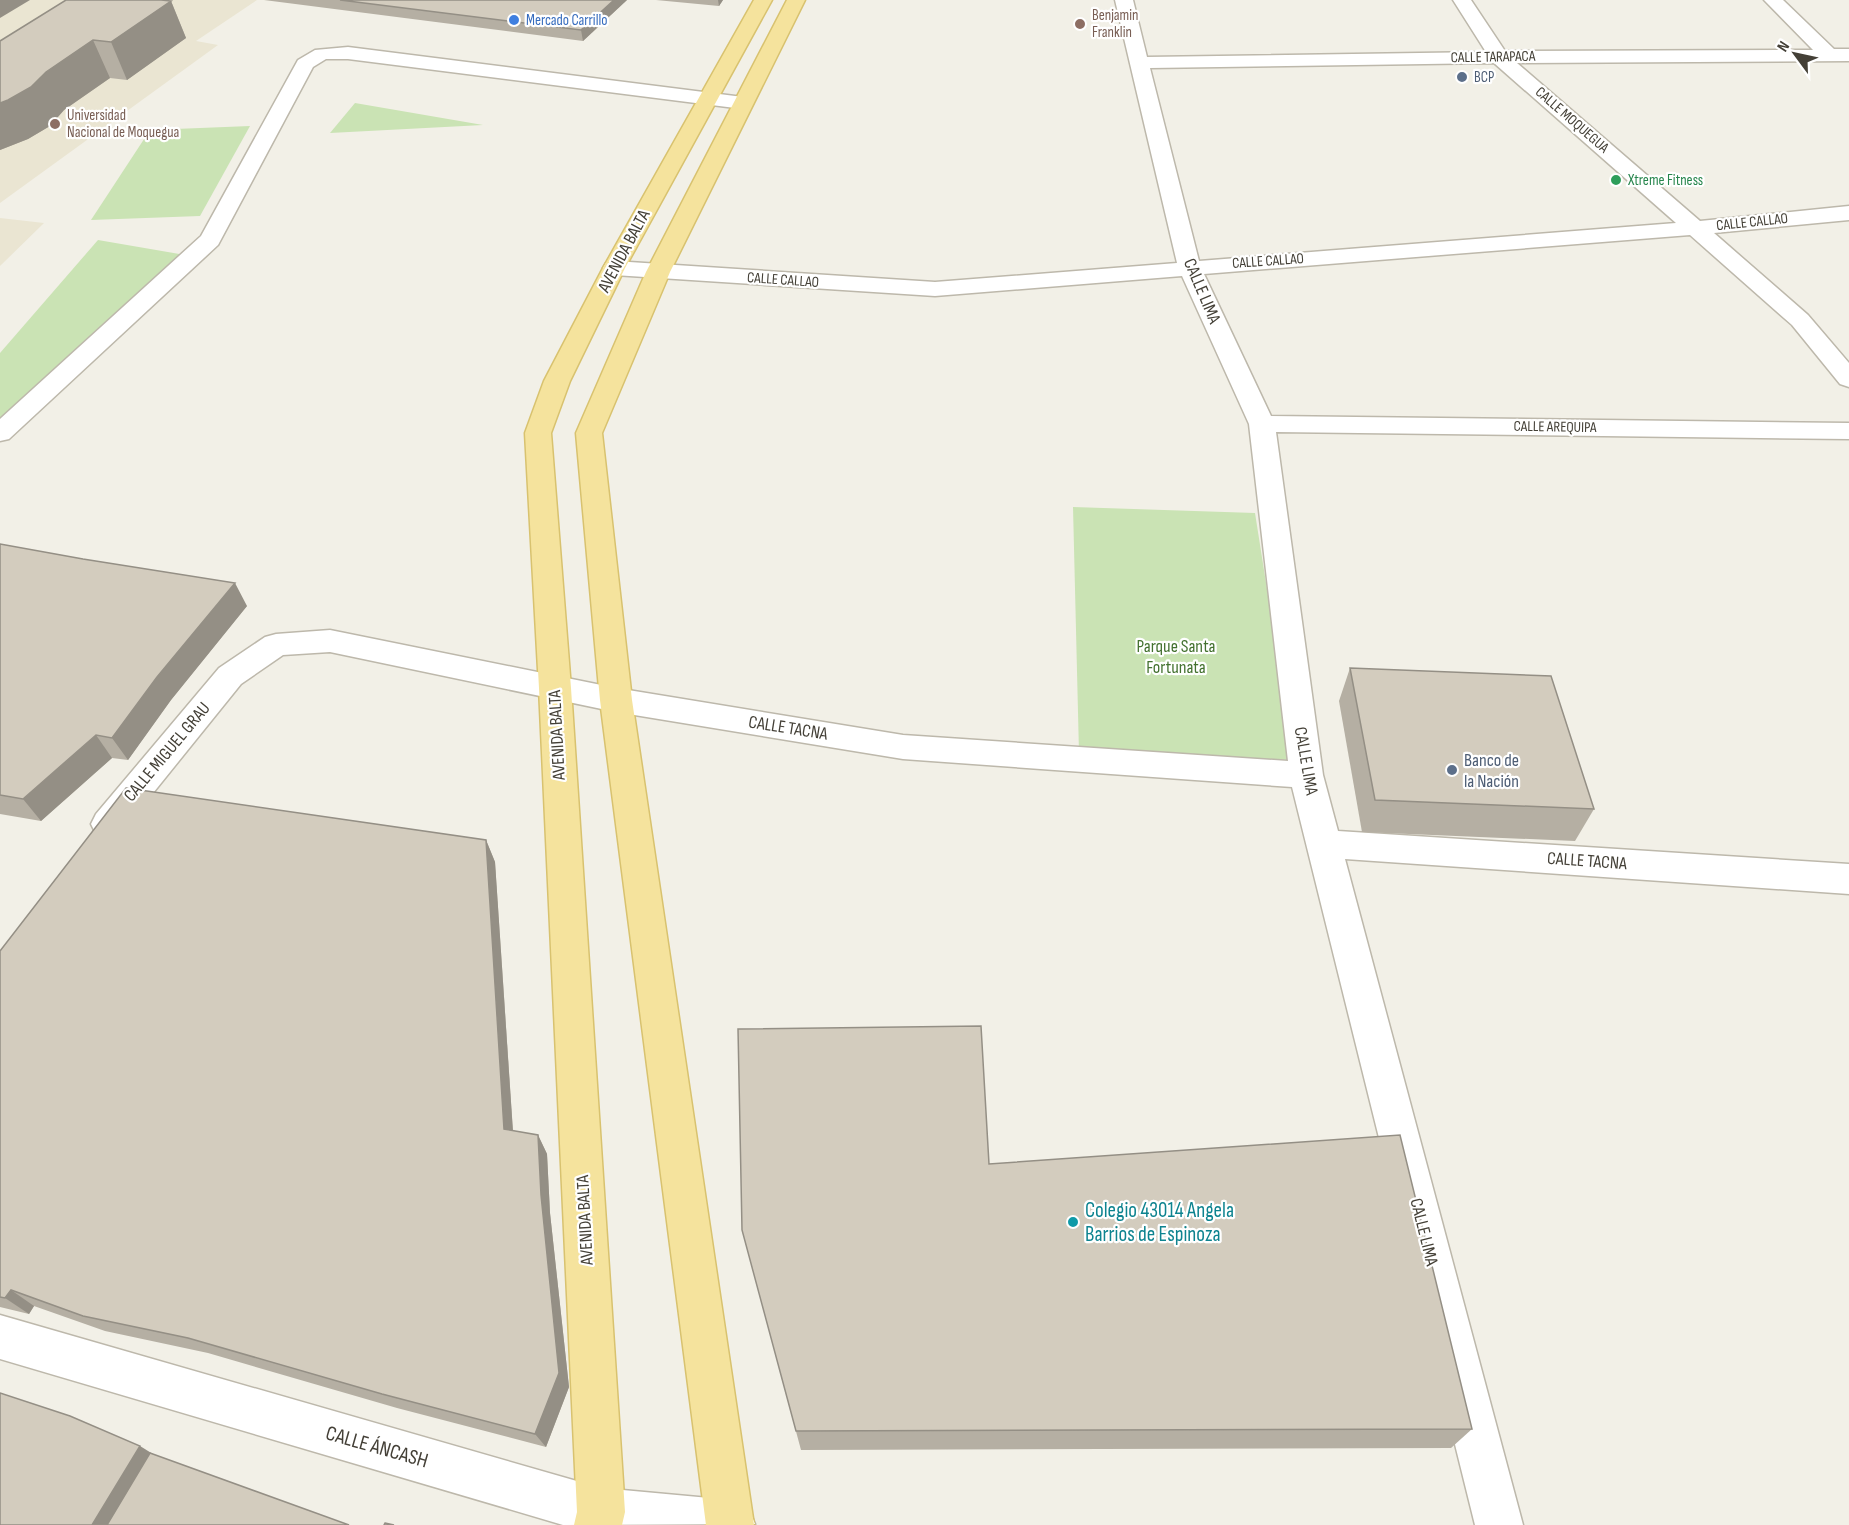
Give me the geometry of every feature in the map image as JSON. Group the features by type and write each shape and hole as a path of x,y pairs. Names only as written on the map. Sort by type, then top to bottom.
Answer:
{"main road":[{"name":"AVENIDA BALTA","path":"599,1519 555,688 538,433 557,381 614,268 763,0"},
{"path":"740,1525 615,700 589,434 658,272 795,0"}],"street":[{"name":"CALLE LIMA","path":"1124,0 1189,267 1262,424 1306,776 1499,1525"},
{"name":"CALLE MOQUEGUA","path":"1462,0 1499,57 1800,320 1849,379"},
{"path":"1773,0 1830,55"},
{"path":"0,433 210,240 305,64 322,54 348,53 743,103"},
{"name":"CALLE TARAPACA","path":"1138,63 1499,57 1849,55"},
{"name":"CALLE CALLAO","path":"614,268 935,289 1695,228 1849,213"},
{"name":"CALLE AREQUIPA","path":"1262,424 1849,430"},
{"name":"CALLE TACNA","path":"276,645 330,641 615,700 903,747 1306,776"},
{"name":"CALLE MIGUEL GRAU","path":"89,847 230,676 276,645"},
{"name":"CALLE TACNA","path":"1325,844 1849,879"},
{"name":"CALLE ÁNCASH","path":"0,1337 599,1519 740,1525"}],"shaded area":[{"name":"Universidad Nacional de Moquegua","path":"0,0 257,0 196,41 218,45 0,203"},
{"path":"0,218 44,223 0,266"}],"green space":[{"path":"355,103 483,125 330,133"},
{"path":"250,126 200,216 91,220 150,130"},
{"path":"98,240 191,256 0,426 0,353"},
{"name":"Parque Santa Fortunata","path":"1073,507 1255,513 1294,760 1079,753"}],"building":[{"path":"66,0 171,1 111,42 93,40 46,72 31,87 0,103 0,41"},
{"path":"340,0 614,0 581,30"},
{"path":"0,544 235,583 157,677 112,738 96,735 23,799 0,795"},
{"name":"Banco de la Nación","path":"1350,668 1551,676 1594,809 1375,800"},
{"path":"126,788 486,840 504,1129 538,1135 541,1195 559,1373 535,1434 382,1394 188,1338 83,1316 11,1290 5,1298 0,1297 0,951"},
{"name":"Colegio 43014 Angela Barrios de Espinoza","path":"981,1026 989,1164 1400,1135 1472,1429 796,1431 742,1230 738,1029"},
{"path":"0,1393 70,1416 140,1446 92,1525 0,1525"},
{"path":"150,1453 349,1525 107,1525"}],"place":[{"name":"Mercado Carrillo","path":"514,20"},
{"name":"Benjamin Franklin","path":"1080,24"},
{"name":"BCP","path":"1462,77"},
{"name":"Universidad Nacional de Moquegua","path":"55,124"},
{"name":"Xtreme Fitness","path":"1616,180"},
{"name":"Banco de la Nación","path":"1452,770"},
{"name":"Colegio 43014 Angela Barrios de Espinoza","path":"1073,1222"}]}
